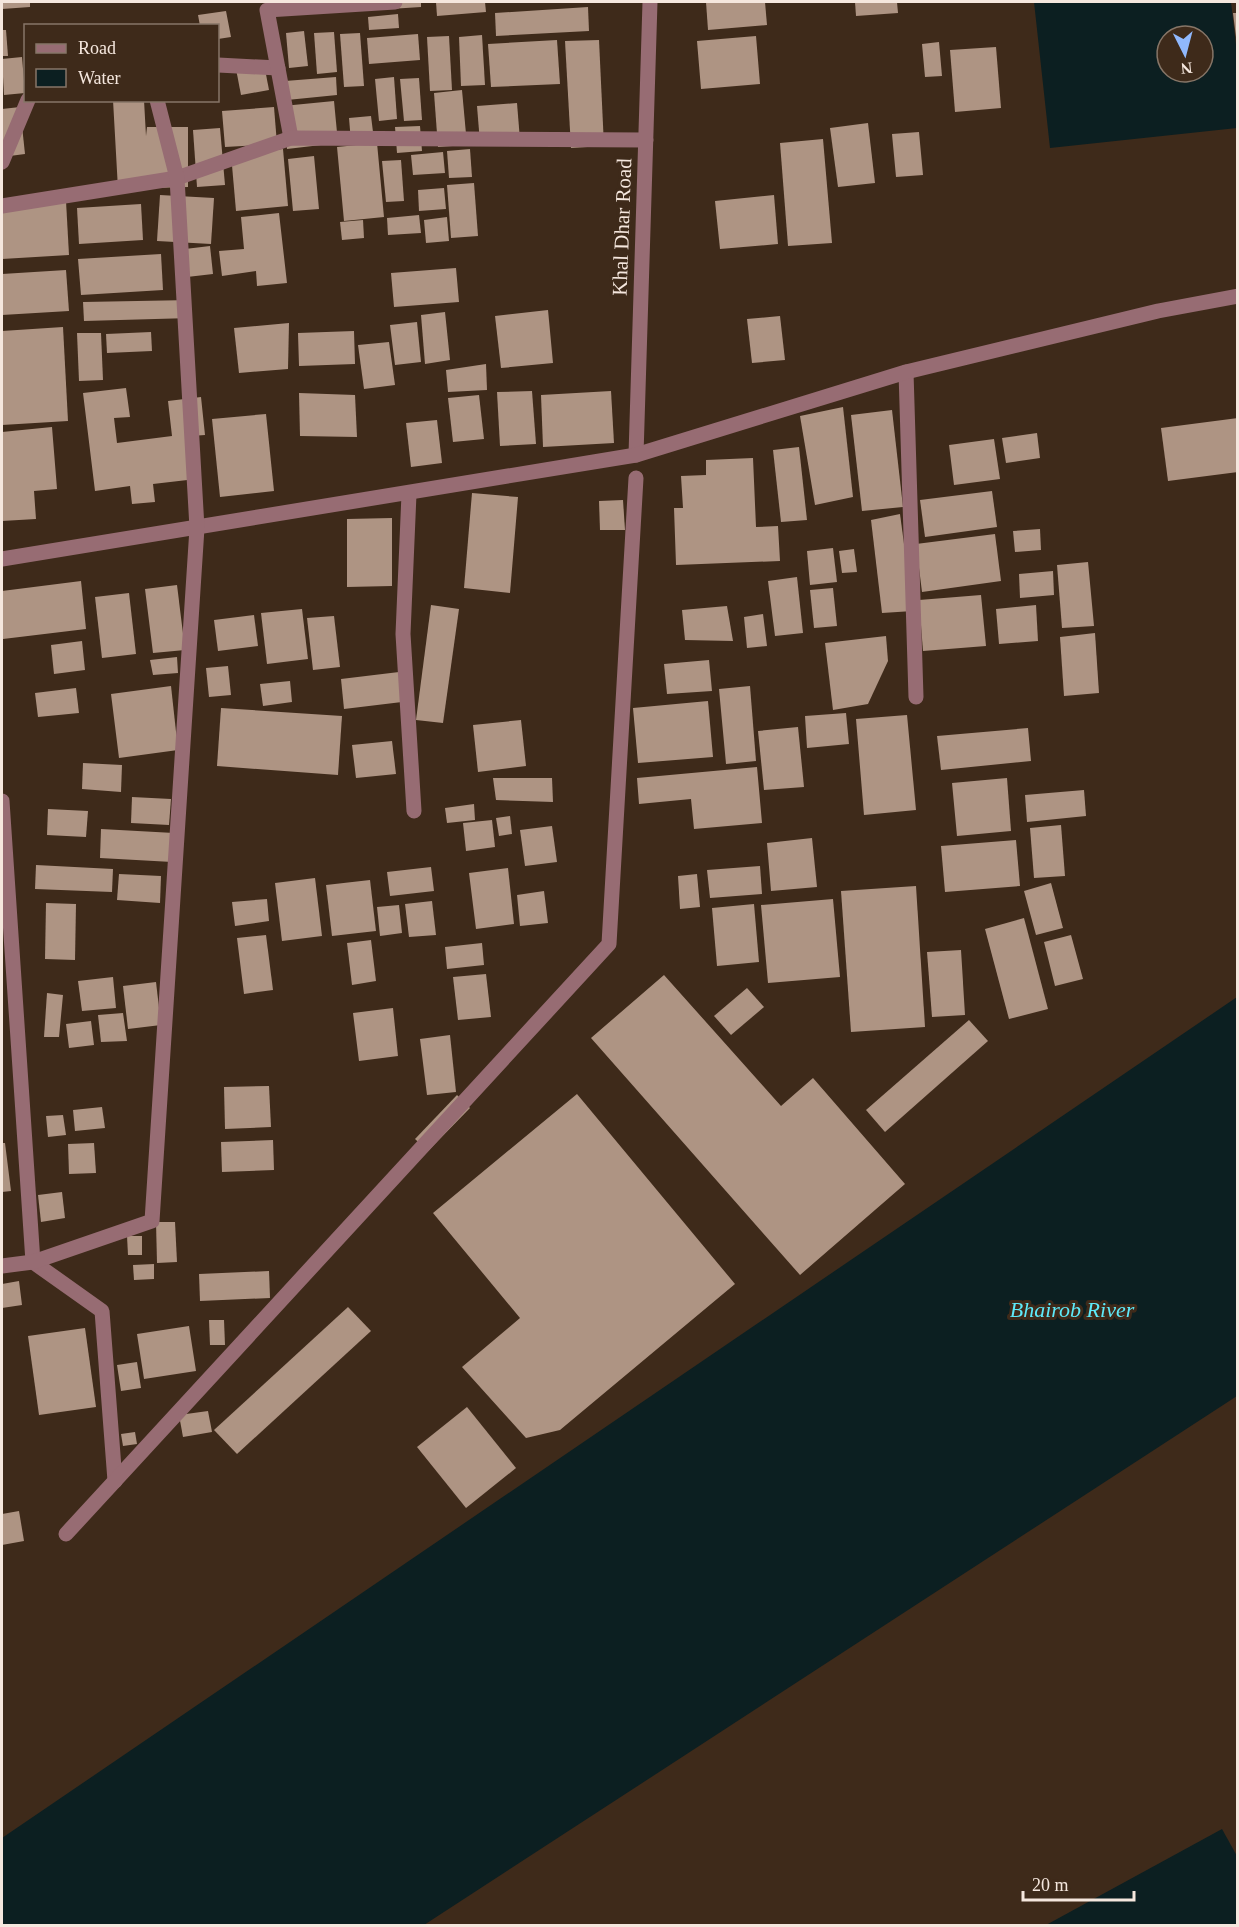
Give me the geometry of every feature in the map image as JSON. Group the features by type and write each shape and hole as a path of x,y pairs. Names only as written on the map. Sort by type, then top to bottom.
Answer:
{"street":[{"path":"291,138 267,10 395,2"},
{"name":"Khal Dhar Road","path":"636,455 650,2"},
{"path":"219,65 278,68"},
{"path":"2,162 27,102"},
{"path":"2,1266 33,1262 152,1221 197,528 177,178 158,102"},
{"path":"2,206 177,178 291,138 646,140"},
{"path":"2,559 636,455 906,372 1158,311 1238,296"},
{"path":"906,372 916,697"},
{"path":"66,1534 609,944 636,478"},
{"path":"409,494 403,634 414,811"},
{"path":"2,801 33,1262"},
{"path":"33,1262 102,1311 115,1481"}],"water":[{"path":"1034,2 1231,2 1238,62 1237,128 1050,148"},
{"name":"Bhairob River","path":"1237,997 1237,1396 424,1925 2,1925 2,1838"},
{"path":"1222,1829 1237,1856 1237,1925 1046,1925"}],"building":[{"path":"2,2 30,2 30,7 2,9"},
{"path":"390,2 421,2 421,7 390,9"},
{"path":"436,2 485,2 486,12 437,16"},
{"path":"706,2 765,2 767,25 708,30"},
{"path":"855,2 897,2 898,13 856,16"},
{"path":"588,7 589,31 496,36 495,13"},
{"path":"226,11 231,37 219,39 219,24 200,24 198,15"},
{"path":"1233,13 1238,13 1238,36 1236,37"},
{"path":"398,14 399,28 369,30 368,17"},
{"path":"2,30 6,30 8,56 2,56"},
{"path":"304,31 308,66 289,68 286,33"},
{"path":"334,32 337,72 317,74 314,33"},
{"path":"360,33 364,86 344,87 340,34"},
{"path":"418,34 420,60 369,64 367,38"},
{"path":"482,35 485,85 461,86 459,37"},
{"path":"449,36 452,90 430,91 427,37"},
{"path":"756,36 760,84 701,89 697,41"},
{"path":"557,40 560,84 491,87 488,44"},
{"path":"599,40 604,146 571,148 565,41"},
{"path":"939,42 942,76 925,77 922,44"},
{"path":"996,47 1001,108 955,112 950,50"},
{"path":"22,57 24,93 4,95 2,59"},
{"path":"264,64 269,90 241,95 236,69"},
{"path":"336,77 337,95 287,100 285,81"},
{"path":"394,77 397,119 379,121 375,79"},
{"path":"419,78 422,120 404,121 400,79"},
{"path":"462,90 467,145 438,147 434,93"},
{"path":"334,101 338,143 287,149 283,106"},
{"path":"113,102 144,102 146,136 147,127 188,127 188,187 118,189"},
{"path":"517,103 520,140 480,143 477,106"},
{"path":"20,107 25,154 2,157 2,109"},
{"path":"274,107 277,144 225,147 222,111"},
{"path":"371,116 374,140 351,142 349,118"},
{"path":"868,123 875,183 838,187 830,128"},
{"path":"420,126 422,151 397,153 395,127"},
{"path":"220,128 225,185 197,187 193,130"},
{"path":"919,132 923,175 896,177 892,134"},
{"path":"823,139 832,243 788,246 780,143"},
{"path":"377,143 384,217 344,221 337,147"},
{"path":"283,149 288,206 236,211 231,154"},
{"path":"470,149 472,177 449,178 447,151"},
{"path":"443,152 445,173 413,175 411,155"},
{"path":"314,156 319,209 293,211 288,159"},
{"path":"401,160 404,201 386,202 382,161"},
{"path":"474,183 478,236 451,238 447,185"},
{"path":"444,188 446,209 419,211 418,190"},
{"path":"160,195 214,198 211,244 157,241"},
{"path":"774,195 778,244 720,249 715,201"},
{"path":"66,201 69,255 2,259 2,205"},
{"path":"141,204 143,240 79,244 77,208"},
{"path":"279,213 287,283 257,286 256,271 222,276 219,251 244,249 241,217"},
{"path":"419,215 421,233 388,235 387,218"},
{"path":"447,217 449,241 426,243 424,220"},
{"path":"363,220 364,238 342,240 340,222"},
{"path":"210,246 213,274 187,277 185,249"},
{"path":"161,254 163,290 81,295 78,259"},
{"path":"456,268 459,302 394,307 391,273"},
{"path":"66,270 69,311 2,315 2,274"},
{"path":"191,300 191,318 84,321 83,302"},
{"path":"548,310 553,363 501,368 495,316"},
{"path":"445,312 450,360 425,364 421,315"},
{"path":"780,316 785,360 752,363 747,319"},
{"path":"417,322 421,362 395,365 390,325"},
{"path":"289,323 288,369 239,373 234,328"},
{"path":"63,327 68,421 2,425 2,331"},
{"path":"354,331 355,364 299,366 298,333"},
{"path":"151,332 152,351 107,353 106,334"},
{"path":"77,333 101,333 103,380 79,381"},
{"path":"389,342 395,385 364,389 358,345"},
{"path":"486,364 487,390 448,392 446,370"},
{"path":"126,388 130,417 114,418 117,443 172,436 168,401 201,397 205,435 191,436 196,479 153,484 155,502 132,504 130,486 95,491 83,393"},
{"path":"532,391 536,444 500,446 497,392"},
{"path":"611,391 614,443 543,447 541,395"},
{"path":"299,393 355,395 357,437 300,436"},
{"path":"479,395 484,439 453,442 448,398"},
{"path":"843,407 853,497 815,505 800,416"},
{"path":"892,410 903,507 862,511 851,415"},
{"path":"266,414 274,491 220,497 212,419"},
{"path":"1238,418 1238,472 1168,481 1161,428"},
{"path":"437,420 442,463 411,467 406,423"},
{"path":"52,427 57,489 34,491 36,519 2,521 2,432"},
{"path":"1037,433 1040,458 1006,463 1002,438"},
{"path":"994,439 1000,479 954,485 949,445"},
{"path":"799,447 807,520 781,522 773,450"},
{"path":"753,458 756,527 778,526 780,561 676,565 674,508 683,508 681,476 706,475 706,460"},
{"path":"992,491 997,527 925,537 920,500"},
{"path":"472,493 518,497 510,593 464,588"},
{"path":"623,500 625,530 600,530 599,501"},
{"path":"900,514 913,611 882,613 871,520"},
{"path":"392,518 392,586 347,587 347,519"},
{"path":"1040,529 1041,550 1015,552 1013,531"},
{"path":"995,534 1001,581 922,592 916,544"},
{"path":"833,548 837,582 810,585 807,551"},
{"path":"854,549 857,572 842,573 839,551"},
{"path":"1088,562 1094,626 1062,628 1057,565"},
{"path":"1053,571 1054,595 1020,598 1019,574"},
{"path":"797,577 803,633 775,636 768,581"},
{"path":"81,581 86,629 3,639 2,591"},
{"path":"177,585 185,650 153,653 145,589"},
{"path":"833,588 837,626 814,628 810,590"},
{"path":"129,593 136,654 102,658 95,597"},
{"path":"981,595 986,646 923,651 919,600"},
{"path":"431,605 459,609 443,723 416,720"},
{"path":"1036,605 1038,641 999,644 996,609"},
{"path":"727,606 733,641 685,640 682,610"},
{"path":"302,609 308,659 267,664 261,613"},
{"path":"763,614 767,646 747,648 744,617"},
{"path":"254,615 258,646 218,651 214,620"},
{"path":"334,616 340,667 313,670 307,618"},
{"path":"1095,633 1099,693 1064,696 1060,637"},
{"path":"886,636 888,661 868,704 833,710 825,643"},
{"path":"82,641 85,670 54,674 51,645"},
{"path":"177,657 178,673 153,675 150,660"},
{"path":"709,660 712,691 667,694 664,664"},
{"path":"228,666 231,695 209,697 206,668"},
{"path":"399,672 402,702 344,709 341,679"},
{"path":"290,681 292,702 263,706 260,684"},
{"path":"171,686 178,750 119,758 111,694"},
{"path":"750,686 756,761 726,764 719,689"},
{"path":"76,688 79,713 38,717 35,693"},
{"path":"708,701 713,757 638,763 633,708"},
{"path":"221,708 342,716 338,775 217,766"},
{"path":"846,713 849,744 807,748 805,716"},
{"path":"907,715 916,810 864,815 856,719"},
{"path":"521,720 526,766 478,772 473,725"},
{"path":"798,727 804,787 764,790 758,731"},
{"path":"1028,728 1031,761 941,770 937,736"},
{"path":"392,741 396,774 356,778 352,745"},
{"path":"83,763 122,765 121,792 82,789"},
{"path":"757,767 762,823 694,829 691,799 639,804 637,778"},
{"path":"493,778 552,778 553,802 496,800"},
{"path":"1007,778 1011,831 957,836 952,783"},
{"path":"1084,790 1086,816 1027,822 1025,795"},
{"path":"132,797 171,799 169,825 131,823"},
{"path":"474,804 475,820 447,823 445,808"},
{"path":"48,809 88,811 86,837 47,835"},
{"path":"510,816 512,834 499,836 496,818"},
{"path":"492,820 495,847 466,851 463,823"},
{"path":"1061,825 1065,876 1034,878 1030,828"},
{"path":"552,826 557,862 525,866 520,830"},
{"path":"101,829 174,833 172,862 100,858"},
{"path":"812,838 817,887 771,891 767,843"},
{"path":"1016,840 1020,886 945,892 941,846"},
{"path":"36,865 113,869 112,892 35,889"},
{"path":"760,866 762,894 710,898 707,870"},
{"path":"431,867 434,891 390,896 387,872"},
{"path":"508,868 514,924 476,929 469,873"},
{"path":"119,874 161,876 160,903 117,900"},
{"path":"697,874 700,907 680,909 678,876"},
{"path":"315,878 322,936 282,941 275,883"},
{"path":"370,880 376,931 332,936 326,885"},
{"path":"1051,883 1063,928 1036,935 1024,891"},
{"path":"916,886 925,1027 851,1032 841,891"},
{"path":"544,891 548,923 520,926 517,895"},
{"path":"267,899 269,921 235,926 232,902"},
{"path":"833,899 840,977 768,983 761,905"},
{"path":"432,901 436,935 409,937 405,904"},
{"path":"46,903 76,904 75,960 45,959"},
{"path":"754,904 759,962 717,966 712,908"},
{"path":"399,905 402,933 380,936 377,907"},
{"path":"1024,918 1048,1009 1009,1019 985,929"},
{"path":"266,935 273,990 244,994 237,938"},
{"path":"1071,935 1083,979 1055,986 1044,942"},
{"path":"371,940 376,981 352,985 347,943"},
{"path":"482,943 484,965 447,969 445,947"},
{"path":"961,950 965,1015 932,1017 927,952"},
{"path":"486,974 491,1017 458,1020 453,977"},
{"path":"664,975 781,1106 813,1078 905,1184 800,1275 591,1038"},
{"path":"113,977 116,1008 82,1011 78,981"},
{"path":"156,982 161,1025 128,1029 123,986"},
{"path":"747,988 764,1007 731,1035 714,1016"},
{"path":"47,993 63,995 59,1037 44,1037"},
{"path":"393,1008 398,1056 359,1061 353,1013"},
{"path":"123,1013 127,1041 101,1042 98,1015"},
{"path":"969,1020 988,1041 885,1132 866,1110"},
{"path":"91,1021 94,1045 69,1048 66,1024"},
{"path":"450,1035 456,1092 427,1095 420,1039"},
{"path":"269,1086 271,1127 225,1129 224,1087"},
{"path":"577,1094 735,1284 560,1430 526,1438 462,1367 520,1318 433,1213"},
{"path":"457,1095 470,1108 428,1151 415,1139"},
{"path":"102,1107 105,1128 75,1131 73,1110"},
{"path":"63,1115 66,1135 48,1137 46,1116"},
{"path":"273,1140 274,1170 222,1172 221,1142"},
{"path":"2,1143 5,1143 11,1191 2,1192"},
{"path":"94,1143 96,1173 69,1174 68,1144"},
{"path":"62,1192 65,1218 41,1222 38,1195"},
{"path":"156,1222 175,1222 177,1262 157,1263"},
{"path":"127,1236 142,1236 142,1255 128,1255"},
{"path":"154,1264 154,1279 134,1280 133,1265"},
{"path":"269,1271 270,1298 200,1301 199,1274"},
{"path":"19,1281 22,1305 2,1308 2,1284"},
{"path":"348,1307 371,1331 237,1454 214,1430"},
{"path":"209,1320 224,1320 225,1345 210,1345"},
{"path":"189,1326 196,1371 144,1379 137,1334"},
{"path":"85,1328 96,1407 39,1415 28,1336"},
{"path":"137,1362 141,1388 121,1391 117,1365"},
{"path":"467,1407 516,1468 466,1508 417,1447"},
{"path":"208,1411 212,1432 183,1437 179,1415"},
{"path":"135,1432 137,1444 123,1446 121,1434"},
{"path":"19,1511 24,1541 2,1545 2,1514"}]}
